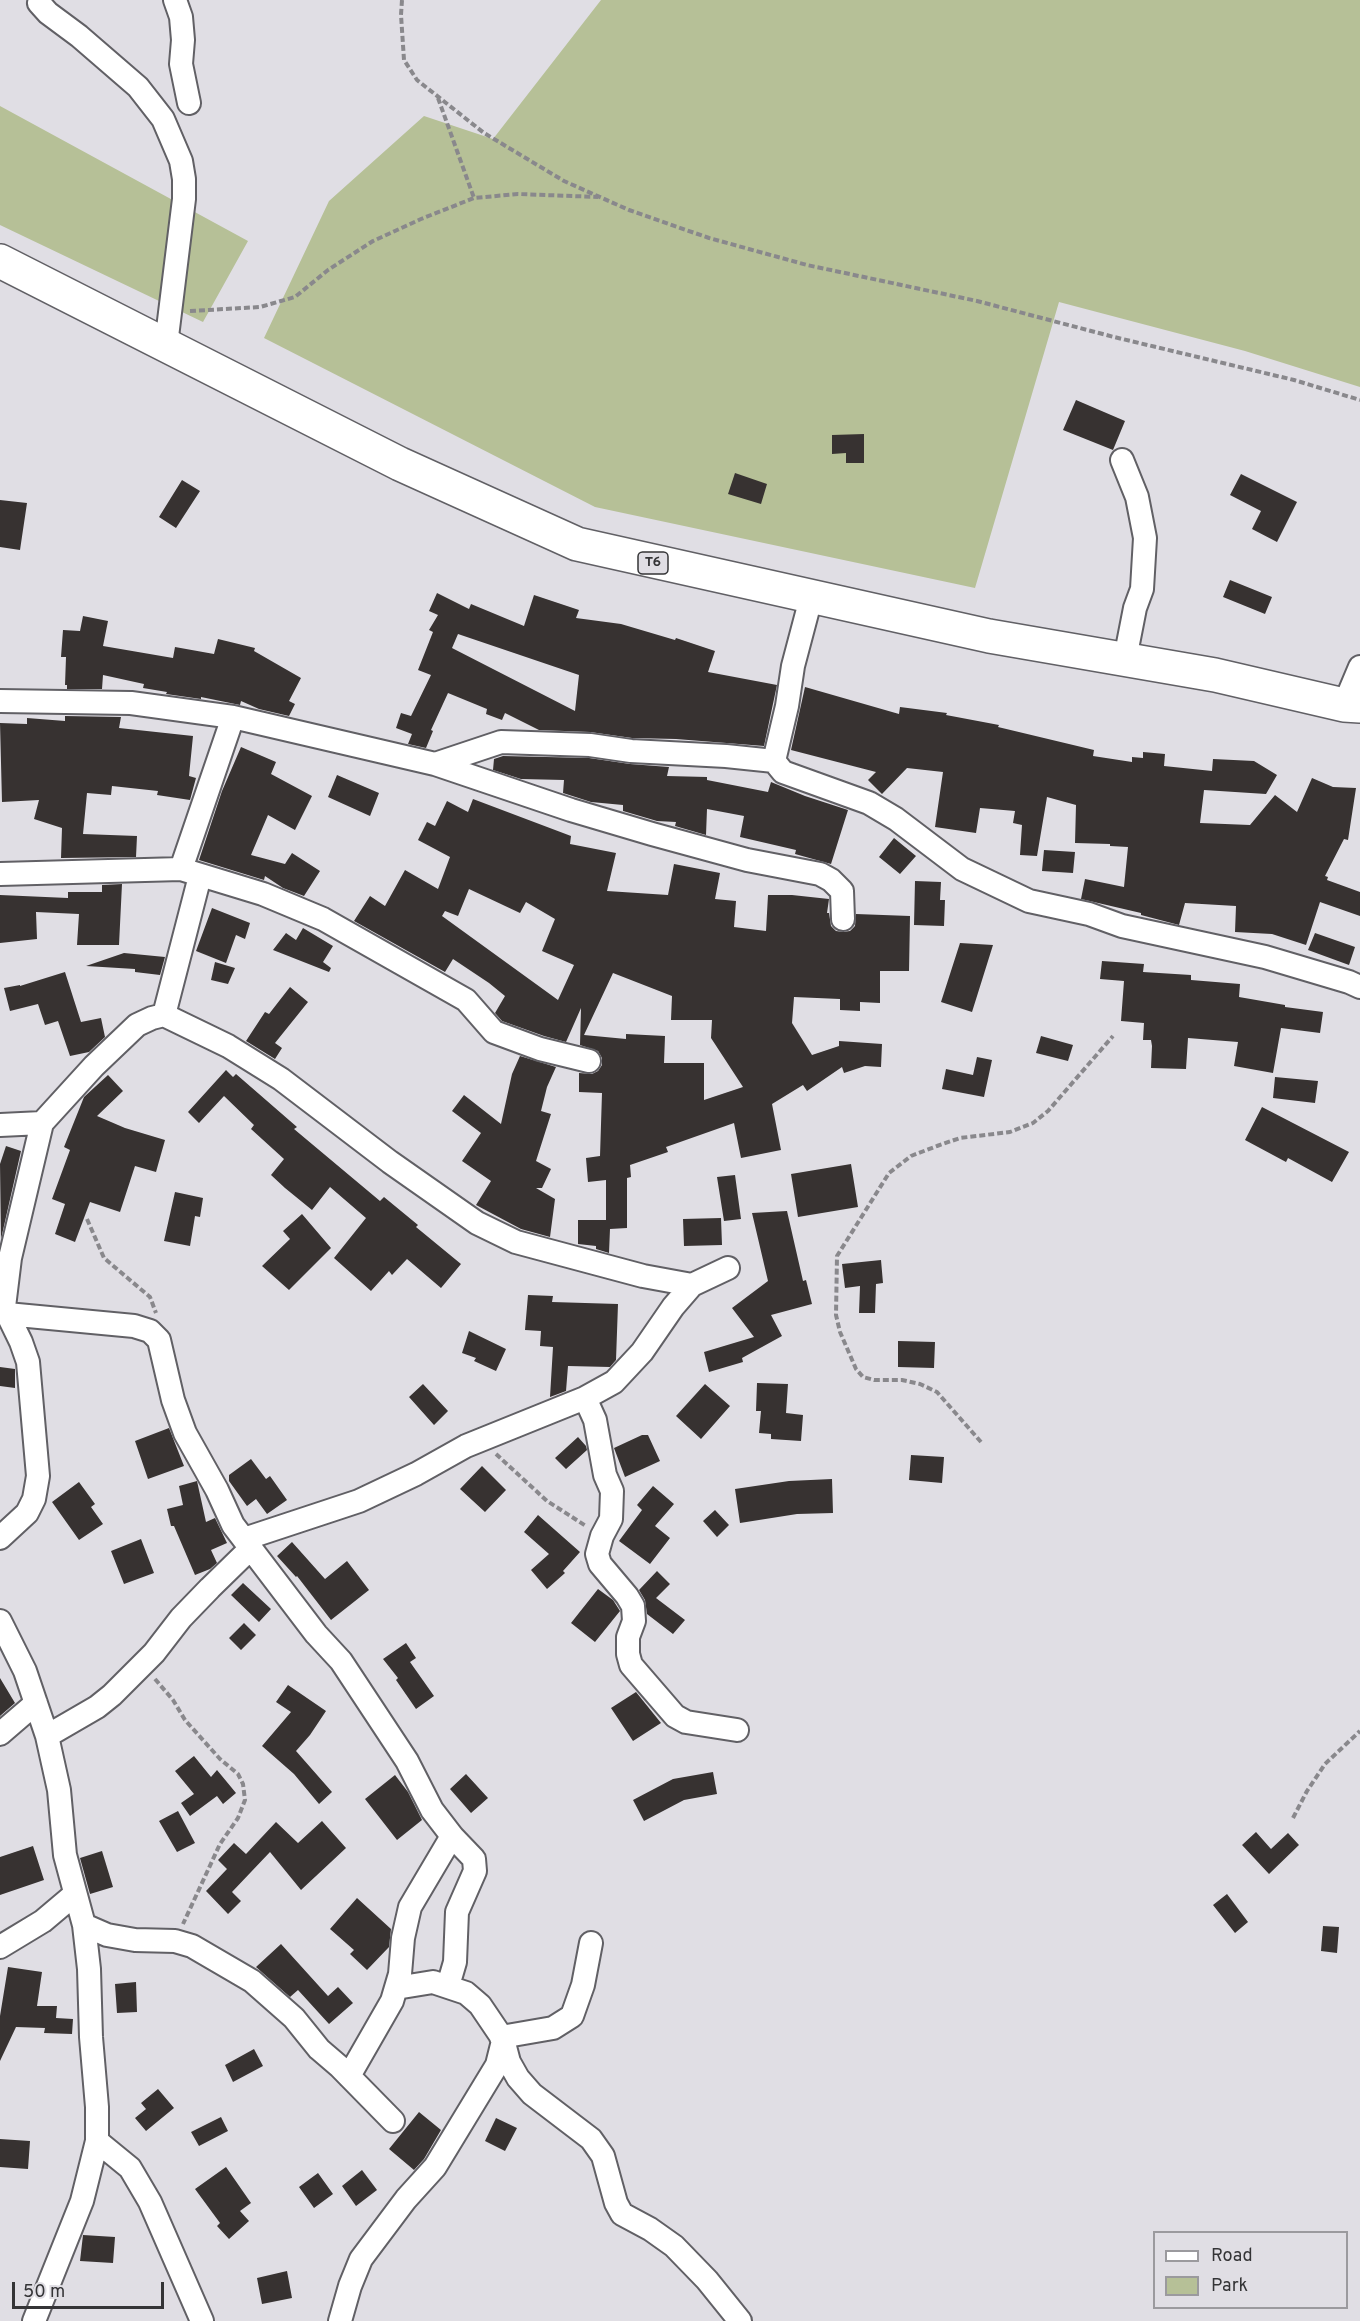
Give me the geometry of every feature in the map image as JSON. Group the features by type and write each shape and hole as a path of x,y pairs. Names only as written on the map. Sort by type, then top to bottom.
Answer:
{"highway":[{"name":"T6","path":"0,261 400,464 577,544 989,636 1215,675 1352,705"}],"street":[{"path":"40,0 39,3 48,13 79,36 138,87 163,119 181,161 184,199 166,345"},
{"path":"175,0 181,17 183,40 181,64 189,103"},
{"path":"1122,460 1137,497 1145,538 1142,589 1135,608 1125,659"},
{"path":"774,761 787,706 793,666 811,598"},
{"path":"1352,705 1360,667"},
{"path":"0,701 131,704 233,717 435,764 571,810 652,834 747,860 820,874 831,880 842,891 843,919"},
{"path":"164,1016 190,873 233,717"},
{"path":"435,764 501,742 590,745 631,751 774,761 783,772 869,803 896,819 922,841 962,869 1029,901 1089,915 1122,926 1265,957 1356,983"},
{"path":"0,874 190,873 263,894 323,919 466,1000 494,1032 540,1049 589,1061"},
{"path":"0,1538 27,1513 34,1499 38,1476 27,1362 21,1342 4,1307 10,1258 42,1123 94,1066 137,1025 152,1018 164,1016 228,1046 281,1079 390,1162 477,1223 526,1245 643,1276 692,1285"},
{"path":"0,1125 42,1123"},
{"path":"47,1736 97,1707 143,1664 247,1544 359,1501 482,1440 585,1398 614,1382 642,1352 673,1307 692,1285 728,1268"},
{"path":"7,1314 134,1326 150,1331 159,1340 173,1400 185,1433 217,1490 233,1525 316,1634 341,1661 407,1761 432,1810 474,1859 475,1870 456,1912 455,1962 448,1986"},
{"path":"585,1398 594,1420 605,1475 612,1491 611,1519 602,1536 597,1554 600,1564 633,1606 634,1621 628,1637 628,1654 631,1665 675,1716 686,1722 737,1730"},
{"path":"0,1621 26,1671 47,1736 59,1790 65,1855 84,1925 89,1969 97,2141 82,2201 34,2321"},
{"path":"0,1734 36,1703"},
{"path":"349,2076 392,2001 400,1974 403,1938 410,1907 452,1836"},
{"path":"0,1947 43,1921 75,1894"},
{"path":"84,1925 107,1935 135,1940 175,1941 192,1946 252,1982 294,2018 318,2049 349,2076 393,2121"},
{"path":"502,2038 553,2028 572,2016 584,1985 591,1943"},
{"path":"396,1988 433,1982 466,1993 480,2005 502,2038 509,2062 532,2094 591,2139 603,2156 616,2203 622,2214 650,2229 674,2246 707,2280 740,2321"},
{"path":"340,2321 361,2259 445,2152 497,2065 502,2038"},
{"path":"97,2141 130,2168 145,2193 202,2321"}],"path":[{"path":"402,0 404,60 417,80 484,133 564,181 639,214 750,250 807,265 977,301 1114,338 1294,380 1360,400"},
{"path":"438,98 474,198"},
{"path":"171,312 261,307 295,297 328,270 373,241 474,198 518,194 601,198"},
{"path":"981,1442 937,1392 911,1382 874,1380 863,1377 856,1369 836,1315 837,1256 889,1173 911,1156 960,1138 1010,1132 1033,1123 1048,1111 1113,1036"},
{"path":"87,1219 104,1258 150,1297 156,1313 159,1340"},
{"path":"482,1440 546,1501 602,1536"},
{"path":"143,1664 173,1700 185,1720 220,1759 238,1774 243,1784 245,1800 238,1818 220,1844 175,1941"},
{"path":"1293,1818 1325,1764 1360,1731"}],"green space":[{"path":"601,0 1360,0 1360,387 1245,351 1059,302 975,588 595,507 264,338 329,201 424,116 493,139"},
{"path":"0,106 248,241 203,322 0,225"}],"building":[{"path":"1076,400 1125,421 1113,450 1063,430"},
{"path":"864,434 864,463 846,463 846,453 832,454 832,435"},
{"path":"735,473 767,484 761,504 728,494"},
{"path":"1241,474 1297,502 1277,542 1252,529 1261,511 1230,495"},
{"path":"182,480 200,491 176,528 159,517"},
{"path":"0,500 27,503 20,550 0,547"},
{"path":"1230,580 1272,597 1265,614 1223,597"},
{"path":"437,593 469,609 471,604 524,626 534,595 579,610 576,618 621,624 715,651 708,672 777,685 764,746 539,730 505,713 502,720 486,714 487,709 448,693 431,730 433,731 426,748 408,744 412,734 396,728 401,713 411,716 431,675 418,670 433,632 429,630 438,615 429,611","holes":["458,634 579,675 575,711 452,648"]},
{"path":"83,616 108,621 103,646 173,658 175,647 214,654 218,639 255,648 254,651 301,678 289,701 295,704 289,716 259,709 241,701 240,705 201,697 201,699 166,694 167,692 143,688 144,684 103,675 102,689 67,689 65,685 66,657 61,657 63,630 80,631"},
{"path":"805,687 899,714 900,707 947,713 946,715 999,725 998,727 1094,750 1093,756 1132,762 1132,757 1143,758 1143,752 1165,754 1164,766 1212,771 1213,759 1254,761 1277,775 1266,794 1204,790 1200,823 1250,825 1275,795 1297,812 1312,778 1333,787 1356,788 1348,840 1344,839 1325,876 1328,877 1327,880 1360,892 1360,916 1320,902 1306,945 1272,934 1235,932 1236,906 1185,903 1179,925 1141,915 1141,913 1081,899 1085,879 1124,887 1128,847 1075,843 1076,805 1047,797 1037,856 1020,855 1022,825 1013,823 1015,811 980,808 976,833 935,827 943,772 907,768 882,794 868,780 876,772 791,750"},
{"path":"65,716 121,717 119,728 193,736 189,776 196,778 190,800 157,795 158,791 112,786 111,795 87,793 83,834 137,836 136,857 61,858 62,828 34,819 39,800 2,802 0,723 27,724 27,718 65,721"},
{"path":"241,747 276,762 271,774 312,796 295,830 268,815 251,855 285,864 292,853 320,871 304,896 283,888 265,876 264,880 199,860 222,791"},
{"path":"503,756 589,758 669,767 667,776 707,777 707,780 768,792 771,782 848,810 831,864 795,854 796,850 740,837 744,816 707,809 706,835 675,826 676,822 657,821 623,811 623,805 591,802 563,793 564,780 521,779 493,770 494,759"},
{"path":"337,775 379,793 370,816 328,797"},
{"path":"473,799 571,836 570,844 616,853 607,891 668,895 674,864 720,873 715,899 736,901 734,927 766,931 768,895 829,899 827,913 829,913 831,926 836,931 850,931 855,926 856,914 910,916 909,971 880,971 880,1003 860,1002 860,1011 840,1010 840,999 794,997 792,1023 812,1055 839,1046 839,1041 882,1044 881,1067 865,1066 844,1073 842,1067 807,1091 803,1085 772,1104 781,1150 741,1158 734,1123 666,1147 668,1152 630,1165 631,1177 627,1178 627,1228 610,1229 609,1253 596,1249 596,1246 578,1244 578,1220 606,1220 606,1180 588,1182 586,1158 600,1156 602,1093 579,1092 579,1073 592,1074 598,1071 602,1065 602,1058 598,1051 580,1045 581,1008 566,1042 502,1021 495,1013 505,996 489,983 453,959 445,972 354,921 370,896 385,906 405,870 438,889 450,857 418,840 427,822 435,826 447,801 468,812","holes":["469,889 520,913 526,902 555,919 542,951 574,965 558,1000 442,916 445,911 458,916","613,973 672,996 671,1020 712,1020 711,1038 743,1087 704,1100 704,1063 664,1063 665,1036 626,1034 626,1039 584,1035"]},
{"path":"894,838 916,856 900,874 879,857"},
{"path":"1044,850 1075,852 1073,873 1042,871"},
{"path":"915,881 941,882 940,900 945,900 944,926 914,925"},
{"path":"122,884 119,945 77,945 79,914 36,912 37,939 0,943 0,895 68,898 68,892 102,892 102,885"},
{"path":"212,908 250,923 245,939 236,935 226,963 196,951"},
{"path":"303,928 333,946 323,962 331,968 329,972 273,950 286,933 296,940"},
{"path":"1315,933 1355,947 1349,965 1308,950"},
{"path":"960,943 993,945 972,1012 941,1002"},
{"path":"124,953 165,957 160,975 135,972 135,969 86,966"},
{"path":"1102,961 1144,964 1143,972 1191,975 1191,980 1240,984 1239,997 1323,1012 1320,1033 1281,1028 1273,1073 1234,1066 1238,1042 1188,1038 1186,1069 1151,1068 1152,1046 1151,1040 1143,1040 1144,1023 1121,1021 1124,981 1100,979"},
{"path":"215,962 235,968 228,984 211,980"},
{"path":"65,972 81,1022 101,1018 105,1037 89,1052 70,1056 58,1021 45,1025 38,1004 10,1011 4,988 20,986"},
{"path":"290,987 308,1002 275,1043 282,1048 275,1059 246,1041 265,1012 269,1014"},
{"path":"1041,1036 1073,1045 1068,1061 1036,1053"},
{"path":"520,1056 556,1067 547,1087 541,1111 551,1114 536,1161 551,1169 542,1188 536,1188 555,1199 550,1237 521,1229 476,1205 491,1181 462,1161 481,1133 452,1111 464,1095 501,1124 512,1074"},
{"path":"977,1057 992,1060 984,1097 942,1089 946,1069 973,1075"},
{"path":"226,1070 233,1077 236,1074 297,1127 294,1129 380,1201 384,1197 461,1264 441,1288 407,1259 392,1275 389,1271 371,1291 334,1258 366,1218 330,1187 312,1210 285,1188 271,1175 284,1159 251,1129 254,1125 224,1096 199,1123 188,1112"},
{"path":"108,1075 123,1091 97,1116 125,1128 165,1140 156,1172 135,1166 120,1212 90,1202 75,1242 55,1234 65,1204 52,1199 70,1150 64,1147 84,1097"},
{"path":"1275,1077 1318,1081 1315,1103 1273,1098"},
{"path":"1262,1107 1349,1152 1332,1182 1288,1158 1286,1162 1245,1140"},
{"path":"6,1146 21,1151 1,1239 0,1164"},
{"path":"851,1164 858,1207 798,1217 791,1174"},
{"path":"735,1175 741,1219 724,1221 717,1177"},
{"path":"175,1192 203,1198 200,1217 195,1216 190,1246 164,1241"},
{"path":"787,1211 803,1281 806,1280 812,1304 771,1315 782,1336 742,1358 743,1362 709,1372 704,1352 754,1337 732,1308 768,1281 752,1213"},
{"path":"302,1214 331,1248 289,1290 262,1266 290,1239 283,1231"},
{"path":"721,1218 722,1245 684,1246 683,1219"},
{"path":"881,1260 883,1283 876,1284 875,1313 859,1313 860,1286 845,1288 842,1264"},
{"path":"528,1295 553,1296 552,1302 618,1304 616,1360 610,1367 568,1366 566,1391 550,1397 553,1347 540,1346 541,1331 525,1330"},
{"path":"469,1331 506,1349 496,1371 474,1361 476,1358 462,1353"},
{"path":"898,1341 935,1342 934,1368 898,1367"},
{"path":"0,1367 15,1369 15,1388 0,1386"},
{"path":"757,1383 788,1384 786,1413 803,1415 801,1441 771,1439 771,1434 759,1433 761,1411 756,1411"},
{"path":"423,1384 448,1411 434,1425 409,1397"},
{"path":"705,1384 730,1406 701,1439 676,1416"},
{"path":"169,1428 184,1466 148,1479 135,1441"},
{"path":"642,1435 648,1435 660,1461 625,1477 614,1448"},
{"path":"578,1437 587,1450 566,1469 555,1458"},
{"path":"911,1455 944,1457 942,1483 909,1480"},
{"path":"251,1459 266,1479 270,1476 287,1500 267,1514 256,1499 247,1506 229,1481 229,1475"},
{"path":"482,1466 506,1490 485,1512 460,1489"},
{"path":"832,1479 833,1513 797,1514 740,1523 735,1489 789,1481"},
{"path":"197,1481 206,1522 215,1518 227,1543 211,1550 217,1563 210,1569 195,1575 174,1526 171,1526 167,1509 183,1505 179,1486"},
{"path":"79,1482 95,1504 91,1507 103,1524 79,1540 52,1502"},
{"path":"653,1486 674,1504 655,1526 670,1538 650,1564 619,1541 642,1510 637,1505"},
{"path":"715,1510 729,1525 717,1537 703,1521"},
{"path":"538,1515 580,1552 563,1571 565,1573 547,1589 531,1570 549,1554 524,1532"},
{"path":"141,1539 154,1573 124,1584 111,1551"},
{"path":"292,1542 325,1579 347,1561 369,1590 331,1620 297,1576 277,1556"},
{"path":"657,1571 670,1584 656,1598 685,1620 673,1634 647,1614 645,1600 639,1590"},
{"path":"243,1583 271,1609 259,1622 231,1595"},
{"path":"598,1589 613,1600 620,1611 595,1642 571,1623"},
{"path":"244,1623 256,1635 241,1650 229,1638"},
{"path":"406,1643 416,1658 410,1662 434,1696 416,1709 396,1680 398,1678 383,1659"},
{"path":"0,1678 15,1703 0,1716"},
{"path":"288,1685 326,1711 296,1751 332,1792 319,1804 294,1774 262,1746 291,1712 276,1702"},
{"path":"636,1692 661,1723 633,1741 611,1708"},
{"path":"194,1756 211,1777 217,1770 236,1793 223,1804 217,1796 190,1816 181,1803 194,1794 175,1771"},
{"path":"713,1772 717,1794 684,1800 644,1821 633,1800 673,1779"},
{"path":"466,1774 488,1798 471,1813 450,1789"},
{"path":"395,1775 408,1792 422,1820 397,1840 365,1799"},
{"path":"178,1811 195,1843 177,1852 159,1821"},
{"path":"322,1821 346,1848 301,1890 270,1852 232,1892 241,1901 228,1914 206,1891 227,1869 218,1860 234,1843 246,1854 276,1822 298,1843"},
{"path":"1256,1832 1271,1849 1288,1833 1299,1845 1269,1874 1242,1845"},
{"path":"33,1846 44,1880 0,1895 0,1857"},
{"path":"102,1851 113,1887 90,1894 80,1858"},
{"path":"1227,1894 1248,1922 1235,1933 1213,1905"},
{"path":"357,1898 391,1929 389,1947 367,1970 350,1954 354,1950 330,1929"},
{"path":"1323,1926 1339,1927 1337,1953 1321,1951"},
{"path":"281,1944 328,1996 338,1987 353,2003 329,2024 298,1990 290,1997 256,1967"},
{"path":"8,1967 42,1972 37,2006 57,2006 56,2018 73,2019 72,2034 44,2033 45,2028 16,2027 0,2061 0,2016"},
{"path":"136,1982 137,2012 117,2013 115,1984"},
{"path":"254,2049 263,2066 233,2082 225,2065"},
{"path":"158,2089 174,2108 146,2131 135,2118 146,2109 141,2103"},
{"path":"419,2112 441,2130 424,2159 414,2170 389,2149"},
{"path":"221,2117 228,2131 199,2146 191,2132"},
{"path":"496,2118 517,2128 505,2151 485,2141"},
{"path":"0,2139 30,2141 28,2169 0,2167"},
{"path":"226,2167 251,2203 240,2211 249,2221 229,2239 217,2226 220,2223 195,2189"},
{"path":"362,2170 377,2190 356,2206 342,2186"},
{"path":"318,2173 333,2194 314,2208 299,2187"},
{"path":"83,2235 115,2237 113,2263 80,2261"},
{"path":"287,2271 292,2298 262,2304 257,2278"}]}
